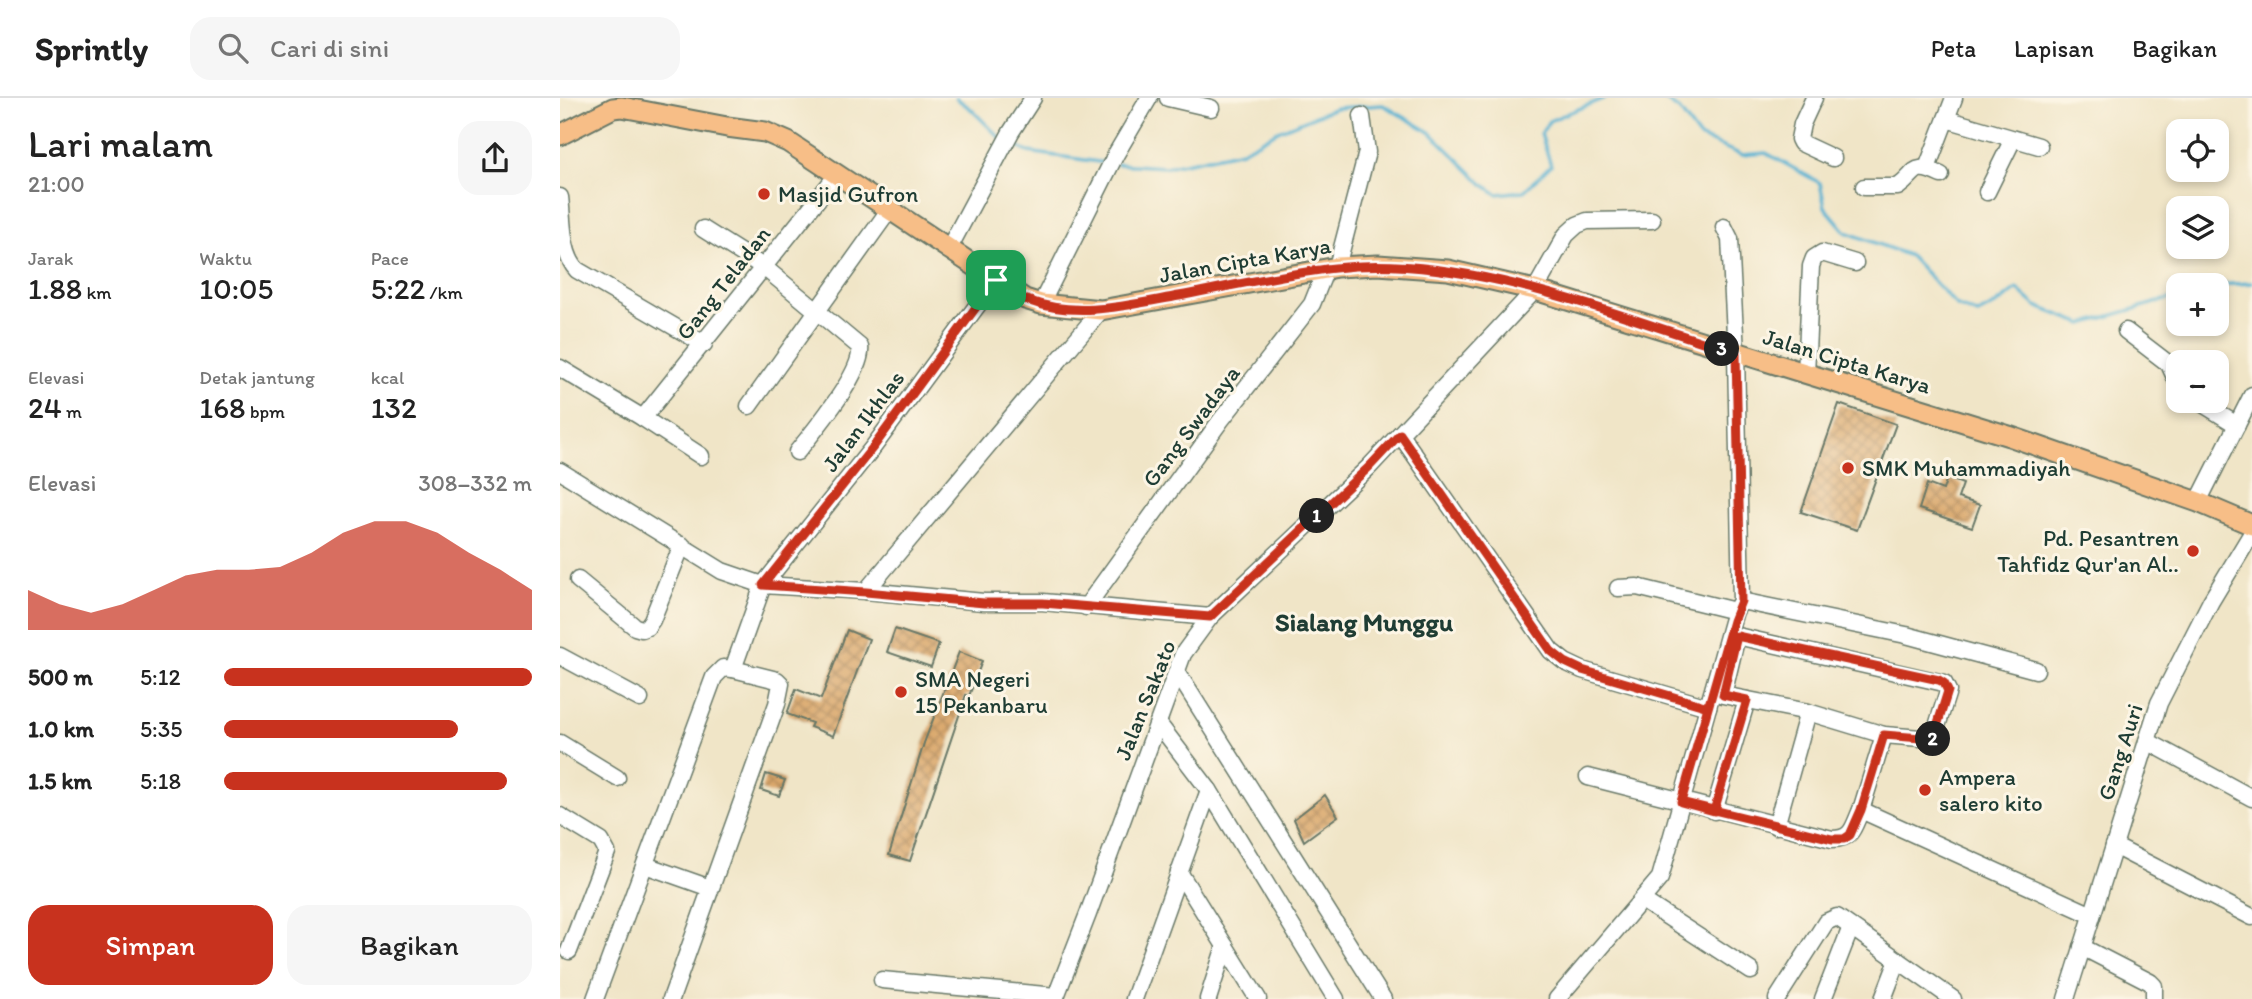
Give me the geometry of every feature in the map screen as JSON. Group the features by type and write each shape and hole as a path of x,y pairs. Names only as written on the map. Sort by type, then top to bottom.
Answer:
{"main road":[{"name":"Jalan Cipta Karya","path":"560,135 613,108 634,103 727,127 765,132 788,142 1025,299 1041,304 1101,310 1331,268 1378,265 1448,270 1535,290 2009,436 2198,502 2252,524"}],"street":[{"path":"948,250 1011,132 1034,98"},
{"path":"1041,304 1113,161 1149,98"},
{"path":"1168,98 1211,108"},
{"path":"1814,98 1799,133 1801,143 1833,158"},
{"path":"1864,187 1898,187 1917,169 1934,172 1946,119 1954,98"},
{"name":"Gang Swadaya","path":"1086,607 1222,420 1312,304 1331,268 1367,152 1362,116"},
{"path":"1946,119 2039,146"},
{"path":"1987,192 2013,139"},
{"name":"Gang Teladan","path":"643,418 837,176"},
{"path":"560,197 569,261 577,270 704,344"},
{"path":"749,406 890,209"},
{"name":"Jalan Sakato","path":"1055,998 1183,654 1210,617 1369,467 1535,290 1566,235 1577,225 1587,221 1652,220"},
{"path":"1557,999 1660,878 1738,606 1736,353 1730,239 1724,227"},
{"path":"703,229 765,268 860,347 860,361 828,415 797,452"},
{"path":"1806,374 1811,265 1814,257 1822,253 1855,263"},
{"name":"Jalan Ikhlas","path":"733,669 763,585 874,446 996,280"},
{"path":"866,592 1101,310"},
{"path":"2126,331 2166,362"},
{"path":"560,368 701,456"},
{"path":"2198,502 2252,395"},
{"path":"2218,413 2237,425"},
{"path":"1400,434 1551,651 1582,670 1708,707"},
{"path":"560,471 722,571 763,585 984,603 1043,603 1210,617"},
{"name":"Gang Auri","path":"2066,999 2159,703 2211,601 2252,533"},
{"path":"578,580 635,627 642,629 652,620 682,545"},
{"path":"1618,588 1637,587 1906,635 2036,670"},
{"path":"1737,636 1944,683 1948,691 1933,739 1884,735 1808,712 1747,700 1723,695 1737,636"},
{"path":"560,656 640,699"},
{"path":"595,999 714,677 723,668 777,680 781,684 776,704 671,999"},
{"path":"1177,672 1383,999"},
{"path":"1714,811 1747,700"},
{"path":"1776,826 1808,712"},
{"path":"1158,723 1209,790 1336,999"},
{"path":"1588,777 1714,811 1832,839 1844,839 1850,835 1861,810 1884,735"},
{"path":"2147,741 2252,798"},
{"path":"560,743 617,778"},
{"path":"1133,999 1209,790"},
{"path":"1861,810 2092,915"},
{"path":"560,816 601,841 607,852 569,951"},
{"path":"2114,846 2252,917"},
{"path":"645,865 710,888"},
{"path":"1179,872 1258,999"},
{"path":"1642,901 1751,971"},
{"path":"1777,999 1826,922 1837,917 1948,997"},
{"path":"1822,999 1851,927"},
{"path":"1208,999 1225,946"},
{"path":"2082,947 2150,982 2156,994 2154,999"},
{"path":"1883,999 1898,960"},
{"path":"882,980 1055,998"}],"building":[{"name":"SMK Muhammadiyah","path":"1839,404 1896,424 1857,530 1801,512"},
{"path":"1947,478 1963,484 1958,498 1980,505 1972,527 1919,509 1927,484 1943,490"},
{"path":"895,629 939,644 931,667 887,652"},
{"path":"847,630 869,639 833,736 810,727 812,723 787,714 796,689 821,699"},
{"path":"959,652 982,661 969,696 966,695 910,861 889,855 924,743"},
{"path":"766,774 785,780 779,796 761,790"},
{"path":"1325,795 1338,816 1304,841 1294,819"}],"waterway":[{"path":"956,98 1001,139"},
{"path":"1117,164 1165,167 1242,151 1278,131 1335,108 1383,105 1430,132 1483,184 1497,194 1524,191 1551,165 1541,134 1549,121 1605,98"},
{"path":"1662,98 1679,110 1699,137 1742,155 1766,153 1820,183 1825,207 1846,232 1910,256 1957,306 1978,314 2017,289 2036,306 2083,324 2166,300"},
{"path":"1011,144 1028,152 1106,163"},
{"path":"2229,284 2252,283"}],"place":[{"name":"Masjid Gufron","path":"764,194"},
{"name":"SMK Muhammadiyah","path":"1848,468"},
{"name":"Pd. Pesantren Tahfidz Qur'an Al..","path":"2193,551"},
{"name":"SMA Negeri 15 Pekanbaru","path":"901,692"},
{"name":"Ampera salero kito","path":"1925,790"}],"district":[{"name":"Sialang Munggu","path":"1364,622"}],"route":[{"path":"996,280 874,446 763,585 984,603 1043,603 1210,617 1369,467 1400,434 1551,651 1582,670 1708,707 1681,802 1714,811 1832,839 1844,839 1850,835 1861,810 1884,735 1933,739 1948,691 1939,680 1737,636 1723,695 1747,700 1714,811 1681,802 1733,621 1735,611 1741,601 1736,353 1535,290 1448,270 1378,265 1337,267 1101,310 1041,304 1025,299 996,280"}]}
